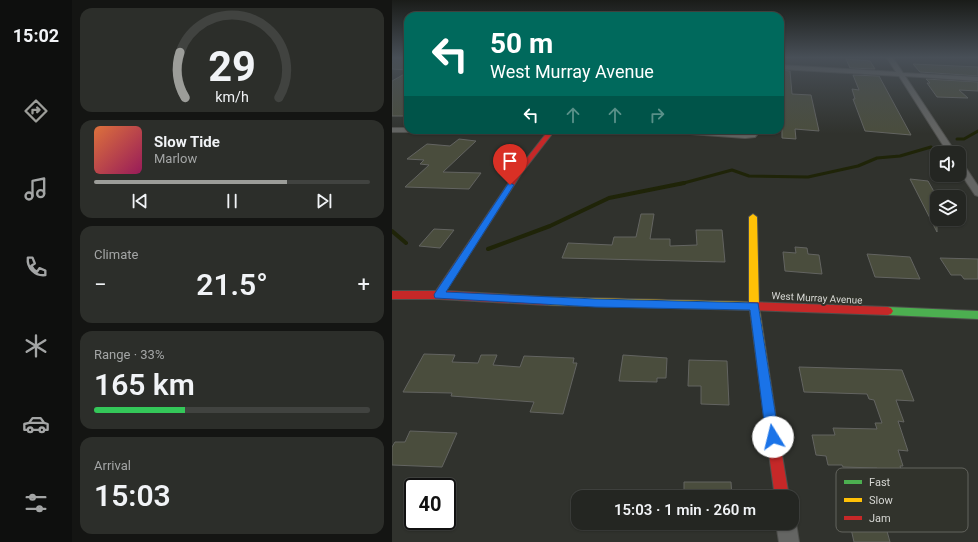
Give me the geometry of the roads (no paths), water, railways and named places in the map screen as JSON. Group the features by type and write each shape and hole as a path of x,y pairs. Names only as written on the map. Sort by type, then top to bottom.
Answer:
{"street":[{"path":"907,83 947,146"},
{"path":"392,130 404,130"},
{"path":"438,295 518,173 549,134"},
{"path":"718,134 745,136 753,134"},
{"path":"966,175 978,193"},
{"path":"753,217 754,306 781,490"},
{"name":"West Murray Avenue","path":"392,295 438,295 595,303 754,306 978,315"},
{"path":"787,530 789,542"}],"waterway":[{"path":"957,139 964,139 978,131"},
{"path":"683,183 732,170 749,176 808,177 858,166 877,158 900,156 930,147"},
{"path":"488,249 550,226 609,198 683,183"},
{"path":"392,231 406,243"}]}
